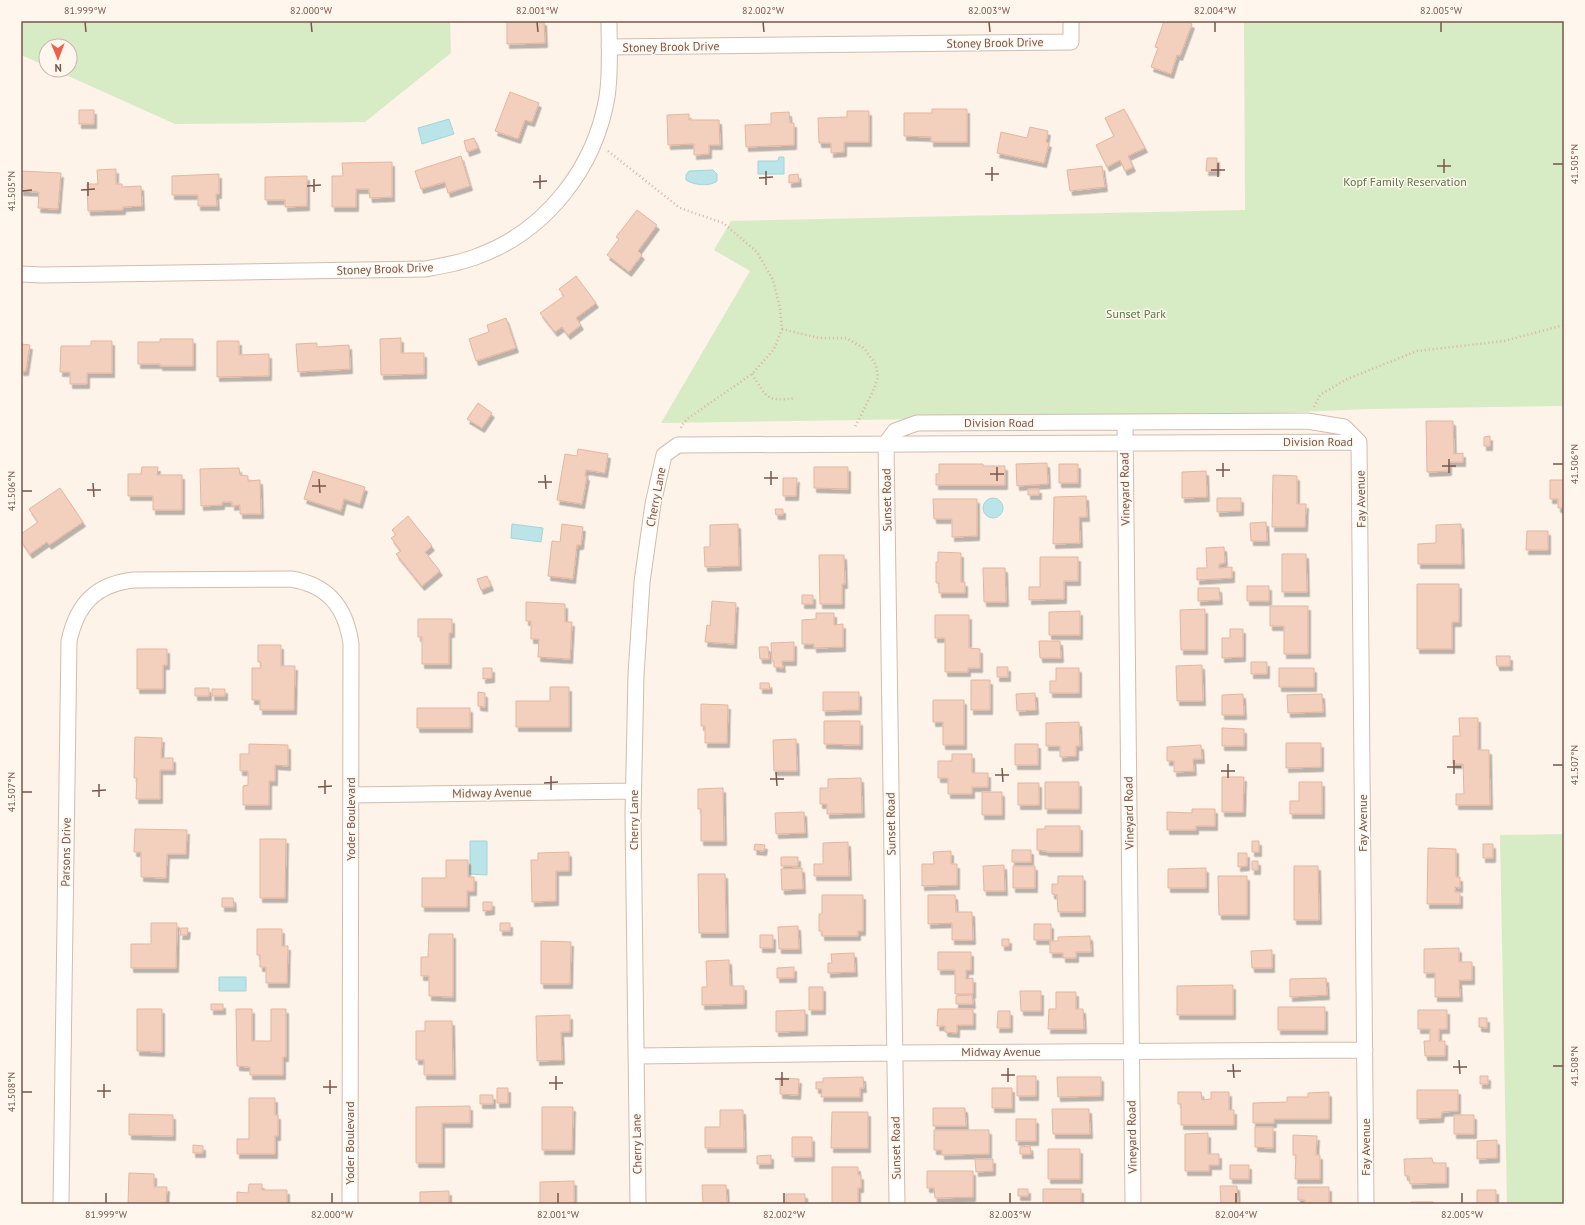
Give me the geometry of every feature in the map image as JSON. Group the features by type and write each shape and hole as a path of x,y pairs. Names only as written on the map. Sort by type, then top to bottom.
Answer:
{"street":[{"path":"609,21 609,48"},
{"name":"Stoney Brook Drive","path":"21,274 58,275 417,269 442,266 477,257 524,231 552,208 575,179 585,164 595,140 607,97 609,79 609,48 1071,42 1071,21"},
{"name":"Division Road","path":"886,443 895,431 917,423 1307,421 1344,427 1359,442"},
{"name":"Vineyard Road","path":"1125,422 1133,1204"},
{"name":"Division Road","path":"678,445 847,443 1359,442"},
{"name":"Fay Avenue","path":"1359,442 1366,1204"},
{"name":"Sunset Road","path":"886,443 897,1204"},
{"name":"Cherry Lane","path":"638,1204 633,791 636,675 642,582 653,504 664,455 678,445"},
{"name":"Yoder Boulevard","path":"178,579 291,578 302,580 318,587 332,598 342,611 349,627 351,644 350,1204"},
{"name":"Parsons Drive","path":"61,1204 69,641 73,624 81,609 92,596 106,586 123,581 178,579"},
{"name":"Midway Avenue","path":"351,795 633,791"},
{"name":"Midway Avenue","path":"636,1056 1365,1050"}],"path":[{"path":"595,140 680,208 723,223 757,252 774,280 780,308 782,328 774,349 752,374 687,419 682,425 678,445"},
{"path":"1307,421 1320,395 1347,379 1417,351 1504,341 1564,325"},
{"path":"782,328 819,338 846,338 864,348 876,365 878,377 874,389 847,443"},
{"path":"752,374 767,396 772,399 796,398"}],"green space":[{"path":"21,21 450,21 451,53 365,122 175,124 73,78 78,78 78,38 38,38 38,62 21,55"},
{"path":"1244,21 1564,21 1564,406 1369,409 1249,414 661,423 750,271 714,250 731,221 1245,210"},
{"path":"1564,834 1564,1204 1507,1204 1500,835"}],"water":[{"path":"449,119 454,134 422,144 418,128"},
{"path":"779,157 784,157 784,174 758,174 758,161 778,161"},
{"path":"713,170 717,174 717,181 714,183 702,185 686,180 686,175 689,171"},
{"path":"993,498 1000,501 1003,508 1000,515 993,518 986,515 983,508 986,501"},
{"path":"512,524 543,528 541,542 511,538"},
{"path":"470,841 487,841 487,875 470,874"},
{"path":"219,977 246,977 246,991 219,991"}],"building":[{"path":"507,21 544,21 545,43 507,44"},
{"path":"1164,21 1188,21 1192,24 1180,56 1177,55 1171,74 1151,67 1158,48 1155,47"},
{"path":"510,92 539,103 532,122 525,120 518,139 495,131"},
{"path":"932,109 967,109 967,142 931,142 931,137 904,136 904,113 932,113"},
{"path":"1124,109 1145,148 1128,156 1133,167 1125,171 1120,160 1107,167 1096,145 1114,136 1105,118"},
{"path":"79,110 94,110 94,124 79,124"},
{"path":"847,111 869,111 869,142 844,142 844,152 831,153 831,143 819,143 818,118 847,117"},
{"path":"789,112 790,123 794,123 794,145 746,147 745,125 771,124 771,113"},
{"path":"689,114 689,120 719,120 720,145 709,145 709,154 694,155 694,144 668,145 667,115"},
{"path":"1030,127 1048,131 1046,142 1049,143 1044,163 997,153 1001,132 1027,138"},
{"path":"474,138 478,148 467,152 464,141"},
{"path":"461,156 470,186 448,193 445,182 421,189 415,171"},
{"path":"1207,158 1217,158 1217,171 1206,171"},
{"path":"392,162 392,197 370,198 369,189 356,189 356,207 332,207 332,176 343,176 342,163"},
{"path":"1102,166 1105,187 1070,191 1067,170"},
{"path":"116,169 116,184 122,184 122,187 141,186 142,206 123,207 123,210 88,211 87,184 98,184 97,170"},
{"path":"21,171 61,173 58,209 38,208 39,192 21,191"},
{"path":"219,174 219,194 216,194 217,206 198,206 198,195 172,195 172,176"},
{"path":"798,174 799,182 789,183 789,175"},
{"path":"307,176 307,206 285,207 285,200 265,200 265,177"},
{"path":"637,210 657,225 638,251 642,255 629,272 607,255 619,239 616,237"},
{"path":"576,276 596,303 576,318 581,325 568,335 562,327 555,332 540,313 564,296 559,289"},
{"path":"506,318 516,348 476,361 469,339 489,332 487,325"},
{"path":"401,338 401,353 424,353 424,374 381,375 380,339"},
{"path":"160,339 193,339 193,366 138,364 138,342 160,342"},
{"path":"91,341 112,341 112,373 87,373 87,384 70,384 70,372 60,372 61,346 91,346"},
{"path":"217,341 239,341 239,355 269,354 269,376 217,377"},
{"path":"317,343 317,347 349,345 350,369 298,372 296,344"},
{"path":"21,344 30,345 26,371 21,371"},
{"path":"478,403 492,413 482,428 467,419"},
{"path":"1426,421 1453,421 1454,454 1463,453 1463,462 1449,462 1449,471 1427,472"},
{"path":"1490,436 1490,446 1484,446 1484,437"},
{"path":"578,449 608,454 605,473 586,470 585,476 587,476 582,504 557,500 565,454 577,456"},
{"path":"1047,463 1048,484 1017,486 1016,464"},
{"path":"939,464 983,464 983,466 1005,466 1005,485 936,485 936,474 939,474"},
{"path":"1059,464 1078,464 1078,483 1059,483"},
{"path":"142,467 158,467 157,475 182,475 182,510 153,510 153,496 128,496 128,474 141,474"},
{"path":"814,467 848,467 848,489 814,488"},
{"path":"239,468 240,475 248,476 248,481 260,480 261,514 240,514 240,505 232,506 232,502 222,502 222,505 201,506 200,469"},
{"path":"313,471 365,487 360,504 344,499 341,511 304,499"},
{"path":"1206,471 1207,497 1182,498 1182,472"},
{"path":"1273,475 1297,476 1297,504 1306,504 1305,527 1272,527"},
{"path":"783,478 797,478 796,496 783,496"},
{"path":"1550,480 1564,480 1564,508 1558,508 1558,499 1550,499"},
{"path":"60,488 83,522 49,545 47,542 30,554 21,541 21,534 38,522 29,509"},
{"path":"1028,489 1039,489 1039,495 1028,495"},
{"path":"1086,496 1087,517 1079,517 1080,543 1053,544 1054,497"},
{"path":"1217,498 1241,498 1241,511 1217,512"},
{"path":"933,499 977,499 977,536 952,537 952,519 934,519"},
{"path":"775,509 783,509 783,515 776,515"},
{"path":"408,516 432,546 425,552 440,571 422,586 396,554 401,551 391,538 396,535 392,530"},
{"path":"1266,522 1267,541 1251,541 1250,523"},
{"path":"562,524 583,527 581,545 577,545 573,579 548,576 552,541 560,542"},
{"path":"738,524 739,566 705,567 704,547 710,547 710,525"},
{"path":"1461,524 1462,564 1418,564 1418,544 1436,543 1436,525"},
{"path":"1527,531 1548,531 1548,550 1526,550"},
{"path":"1224,547 1225,563 1219,564 1219,568 1232,567 1232,578 1197,580 1197,568 1207,568 1206,548"},
{"path":"938,552 961,553 961,582 965,582 965,593 939,593 939,583 936,583 936,562 938,562"},
{"path":"1282,554 1306,554 1307,592 1282,592"},
{"path":"819,555 844,555 845,584 842,584 842,604 820,604"},
{"path":"1040,557 1078,557 1078,581 1064,581 1064,599 1029,600 1029,587 1040,587"},
{"path":"983,568 1005,568 1006,602 984,602"},
{"path":"487,576 491,586 481,590 477,579"},
{"path":"1417,584 1459,584 1459,622 1452,622 1452,649 1417,649"},
{"path":"1247,586 1269,586 1269,601 1247,601"},
{"path":"1198,588 1219,588 1220,600 1198,601"},
{"path":"802,595 813,595 813,604 802,604"},
{"path":"712,601 736,603 734,644 705,642 707,625 710,626"},
{"path":"526,602 565,604 565,622 572,622 570,659 538,657 539,639 531,639 531,621 526,621"},
{"path":"1270,606 1308,606 1308,654 1284,654 1284,626 1270,626"},
{"path":"1205,609 1205,650 1181,650 1180,610"},
{"path":"1080,611 1080,635 1049,635 1049,612"},
{"path":"816,613 834,613 834,625 843,624 843,647 814,648 814,644 802,644 802,620 816,619"},
{"path":"935,615 969,615 969,648 980,649 980,668 968,668 968,672 945,672 945,638 935,638"},
{"path":"418,619 452,619 452,633 449,633 449,664 422,664 422,637 418,637"},
{"path":"1230,629 1243,629 1243,657 1222,658 1222,638 1230,638"},
{"path":"1039,641 1060,641 1061,658 1040,658"},
{"path":"794,642 794,661 782,661 783,668 774,667 774,661 772,661 771,643"},
{"path":"258,645 281,645 281,666 295,666 294,710 260,710 260,700 252,700 252,668 261,668 261,662 258,662"},
{"path":"759,647 768,647 769,659 760,659"},
{"path":"137,649 167,649 167,665 163,665 163,689 137,689"},
{"path":"1496,656 1510,656 1510,666 1497,666"},
{"path":"1251,662 1267,662 1267,674 1251,674"},
{"path":"1202,665 1203,701 1177,701 1176,666"},
{"path":"997,667 1008,667 1008,677 997,677"},
{"path":"483,668 492,668 492,678 483,679"},
{"path":"1056,668 1079,668 1079,693 1050,693 1050,681 1056,681"},
{"path":"1279,668 1314,668 1314,687 1279,687"},
{"path":"971,680 990,680 990,710 971,710"},
{"path":"760,683 769,683 770,689 760,689"},
{"path":"550,687 569,687 569,727 516,727 516,701 550,701"},
{"path":"195,688 209,688 209,696 195,696"},
{"path":"212,689 225,689 225,696 212,696"},
{"path":"478,692 485,693 485,707 478,706"},
{"path":"823,692 859,692 859,710 823,711"},
{"path":"1035,693 1036,710 1017,711 1016,694"},
{"path":"1243,694 1244,715 1222,715 1222,695"},
{"path":"1322,694 1323,712 1288,713 1287,695"},
{"path":"933,700 964,700 964,745 943,745 943,722 933,722"},
{"path":"701,704 728,705 727,743 705,743 705,726 701,726"},
{"path":"417,708 470,708 470,728 417,728"},
{"path":"1459,718 1478,718 1478,750 1489,750 1490,805 1456,805 1456,794 1464,794 1463,764 1453,764 1453,736 1460,736"},
{"path":"824,721 860,721 860,745 824,744"},
{"path":"1079,722 1080,746 1076,746 1076,756 1060,757 1060,746 1046,746 1046,723"},
{"path":"1222,728 1244,729 1244,746 1222,746"},
{"path":"135,737 162,738 161,758 173,758 173,770 160,770 160,799 136,799 137,778 134,778"},
{"path":"796,739 797,771 774,771 773,740"},
{"path":"1286,743 1321,743 1321,767 1286,768"},
{"path":"249,744 288,745 288,766 275,765 275,781 269,781 269,805 243,805 243,786 248,785 248,771 240,771 240,754 249,754"},
{"path":"1015,744 1038,744 1038,765 1015,765"},
{"path":"1201,745 1202,759 1193,759 1194,771 1174,772 1174,761 1167,761 1167,747"},
{"path":"952,754 972,754 972,773 988,773 988,787 972,787 972,794 948,794 948,778 938,778 938,761 952,761"},
{"path":"1222,777 1244,777 1243,812 1222,812"},
{"path":"861,778 862,813 827,814 827,804 820,804 820,788 828,788 828,779"},
{"path":"1045,782 1079,782 1079,809 1045,809"},
{"path":"1299,782 1322,782 1322,814 1290,814 1290,801 1299,801"},
{"path":"1018,783 1039,783 1039,805 1018,805"},
{"path":"723,788 724,841 701,841 701,809 698,809 698,789"},
{"path":"982,792 1002,792 1002,815 982,815"},
{"path":"1192,809 1215,809 1215,826 1196,826 1196,830 1167,830 1167,812 1192,813"},
{"path":"804,812 805,833 776,834 775,813"},
{"path":"1045,826 1080,826 1080,852 1046,852 1037,850 1037,829 1045,829"},
{"path":"135,829 187,830 186,854 167,854 166,878 141,877 141,852 134,852"},
{"path":"260,839 286,839 285,898 260,898"},
{"path":"1252,841 1259,841 1259,852 1252,852"},
{"path":"848,842 849,876 814,876 814,864 823,864 823,843"},
{"path":"755,844 765,845 764,851 754,850"},
{"path":"1483,844 1493,844 1493,858 1483,858"},
{"path":"1428,848 1456,849 1456,877 1460,877 1460,888 1455,887 1455,892 1460,892 1460,904 1427,904"},
{"path":"1012,850 1031,850 1031,862 1012,862"},
{"path":"951,851 951,864 957,864 957,885 922,886 922,864 934,864 933,852"},
{"path":"569,852 569,871 556,871 556,901 532,902 531,860 538,860 538,853"},
{"path":"1238,853 1247,853 1247,866 1238,867"},
{"path":"781,857 798,857 798,866 781,866"},
{"path":"446,860 468,860 468,877 474,877 474,891 467,891 467,907 422,907 422,878 446,878"},
{"path":"1252,861 1258,861 1258,870 1252,870"},
{"path":"1004,865 1005,891 984,891 983,866"},
{"path":"1013,866 1035,866 1035,888 1013,888"},
{"path":"1294,866 1318,866 1319,920 1294,920"},
{"path":"802,868 803,889 782,890 781,869"},
{"path":"1206,868 1206,888 1168,888 1168,869"},
{"path":"698,874 725,874 726,933 699,933"},
{"path":"1058,876 1083,876 1083,912 1058,912 1057,895 1052,894 1052,884 1058,884"},
{"path":"1218,876 1247,876 1247,915 1219,915"},
{"path":"822,895 863,895 863,931 858,931 858,936 822,936 822,931 819,931 819,914 822,914"},
{"path":"928,895 955,895 956,912 972,912 973,940 952,940 952,923 928,924"},
{"path":"222,898 233,898 234,907 222,907"},
{"path":"483,902 492,902 492,910 483,911"},
{"path":"151,923 177,923 176,968 131,968 131,944 151,944"},
{"path":"500,923 510,923 510,931 500,931"},
{"path":"1034,924 1051,924 1051,940 1034,940"},
{"path":"798,926 799,949 779,949 778,927"},
{"path":"181,928 188,928 187,935 180,935"},
{"path":"257,929 282,929 282,946 288,946 287,983 266,983 266,967 260,967 260,955 257,955"},
{"path":"429,934 453,934 453,997 429,996 429,976 421,976 421,957 428,957"},
{"path":"760,935 773,935 773,948 760,948"},
{"path":"1090,936 1091,952 1076,952 1076,958 1063,958 1063,953 1050,953 1050,941 1058,941 1058,937"},
{"path":"1002,939 1009,939 1009,946 1002,946"},
{"path":"541,941 571,942 570,984 541,984"},
{"path":"1459,948 1459,962 1472,962 1472,980 1459,980 1460,997 1435,997 1435,973 1424,973 1424,949"},
{"path":"1272,950 1272,968 1252,968 1251,951"},
{"path":"938,952 971,952 971,970 966,970 966,979 973,978 973,994 955,994 955,970 938,970"},
{"path":"854,953 855,972 828,973 828,963 832,963 831,954"},
{"path":"729,960 730,986 744,986 744,1004 702,1005 702,987 707,987 706,961"},
{"path":"794,967 794,978 777,978 777,968"},
{"path":"1326,978 1327,995 1290,997 1290,979"},
{"path":"1233,985 1233,1015 1177,1015 1177,986"},
{"path":"809,987 823,987 823,1010 809,1010"},
{"path":"1020,991 1041,991 1041,1011 1021,1011"},
{"path":"1056,992 1076,992 1076,1009 1083,1009 1084,1029 1048,1029 1049,1009 1056,1009"},
{"path":"972,995 973,1004 956,1004 956,996"},
{"path":"211,1004 223,1004 223,1010 211,1010"},
{"path":"1278,1007 1325,1007 1325,1030 1278,1030"},
{"path":"137,1009 162,1009 162,1052 137,1051"},
{"path":"236,1009 252,1009 252,1041 271,1041 271,1009 286,1009 286,1057 283,1057 283,1075 250,1075 250,1067 237,1066"},
{"path":"938,1009 973,1009 973,1025 957,1025 957,1033 945,1032 945,1026 937,1026"},
{"path":"805,1010 805,1031 776,1032 776,1011"},
{"path":"1418,1010 1447,1010 1447,1029 1439,1029 1439,1041 1445,1041 1445,1056 1425,1056 1424,1041 1430,1041 1430,1029 1418,1029"},
{"path":"998,1011 1010,1011 1010,1028 997,1028"},
{"path":"570,1015 570,1032 561,1032 562,1060 537,1061 536,1016"},
{"path":"1479,1018 1487,1018 1487,1028 1479,1027"},
{"path":"425,1021 452,1021 453,1075 424,1075 424,1060 416,1060 416,1031 425,1031"},
{"path":"1017,1076 1036,1076 1036,1096 1017,1096"},
{"path":"1480,1076 1488,1076 1488,1084 1480,1084"},
{"path":"863,1077 864,1088 860,1088 860,1097 821,1097 822,1089 816,1089 816,1082 823,1082 823,1078"},
{"path":"1057,1077 1101,1077 1101,1096 1058,1097"},
{"path":"780,1078 799,1079 798,1095 780,1094"},
{"path":"497,1088 508,1088 508,1103 497,1103"},
{"path":"992,1088 1012,1088 1012,1108 992,1108"},
{"path":"1417,1090 1458,1090 1458,1111 1442,1112 1441,1118 1417,1119"},
{"path":"1178,1092 1201,1092 1202,1100 1211,1099 1211,1092 1229,1092 1229,1110 1234,1110 1234,1125 1181,1125 1181,1104 1178,1104"},
{"path":"1329,1092 1329,1119 1274,1119 1274,1123 1253,1123 1253,1103 1287,1102 1287,1097 1308,1097 1308,1093"},
{"path":"480,1095 493,1095 493,1104 480,1104"},
{"path":"249,1098 275,1098 275,1115 278,1115 278,1136 275,1136 275,1154 237,1154 237,1139 249,1139"},
{"path":"470,1106 470,1123 442,1123 442,1163 416,1163 416,1107"},
{"path":"542,1107 573,1107 572,1150 542,1150"},
{"path":"933,1108 965,1108 966,1126 933,1126"},
{"path":"1052,1109 1089,1109 1090,1134 1053,1134"},
{"path":"720,1110 743,1110 744,1148 705,1148 705,1127 720,1127"},
{"path":"832,1112 868,1112 868,1148 831,1148"},
{"path":"129,1114 173,1115 173,1136 129,1135"},
{"path":"1454,1115 1474,1115 1474,1134 1454,1134"},
{"path":"1016,1119 1036,1119 1036,1141 1016,1141"},
{"path":"1255,1127 1273,1127 1273,1148 1255,1147"},
{"path":"934,1130 989,1130 989,1154 942,1155 942,1150 934,1150"},
{"path":"1208,1133 1208,1154 1219,1154 1219,1165 1209,1165 1209,1171 1185,1171 1185,1134"},
{"path":"1293,1135 1317,1136 1316,1155 1320,1155 1320,1179 1295,1179 1296,1155 1293,1155"},
{"path":"792,1137 812,1137 812,1157 792,1157"},
{"path":"1497,1140 1497,1158 1477,1159 1477,1141"},
{"path":"193,1145 203,1146 203,1153 193,1153"},
{"path":"1030,1146 1031,1154 1020,1154 1020,1147"},
{"path":"1048,1149 1080,1149 1080,1179 1048,1179"},
{"path":"771,1155 771,1164 757,1164 757,1156"},
{"path":"1432,1158 1433,1163 1446,1163 1446,1183 1410,1184 1409,1176 1405,1176 1404,1159"},
{"path":"975,1159 993,1159 993,1171 976,1172"},
{"path":"1230,1165 1249,1165 1249,1179 1230,1179"},
{"path":"832,1167 858,1167 858,1175 861,1175 861,1188 858,1188 858,1204 832,1204"},
{"path":"927,1171 973,1171 973,1197 935,1198 934,1188 927,1188"},
{"path":"129,1173 154,1174 154,1187 167,1187 166,1204 128,1204"},
{"path":"574,1181 574,1204 540,1204 540,1182"},
{"path":"249,1184 262,1184 262,1190 287,1190 287,1204 237,1204 237,1192 248,1193"},
{"path":"702,1185 726,1185 727,1204 703,1204"},
{"path":"1220,1186 1237,1186 1238,1204 1221,1204"},
{"path":"1298,1187 1329,1187 1329,1204 1305,1204 1305,1200 1298,1200"},
{"path":"1018,1189 1028,1189 1028,1196 1018,1196"},
{"path":"1043,1189 1081,1189 1081,1204 1043,1204"},
{"path":"1477,1190 1496,1190 1496,1204 1477,1204"},
{"path":"449,1191 449,1204 420,1204 420,1192"},
{"path":"786,1194 805,1194 805,1204 786,1204"},
{"path":"1411,1202 1433,1202 1433,1204 1411,1204"}],"park label":[{"name":"Kopf Family Reservation","path":"1405,182"},
{"name":"Sunset Park","path":"1136,314"}]}
